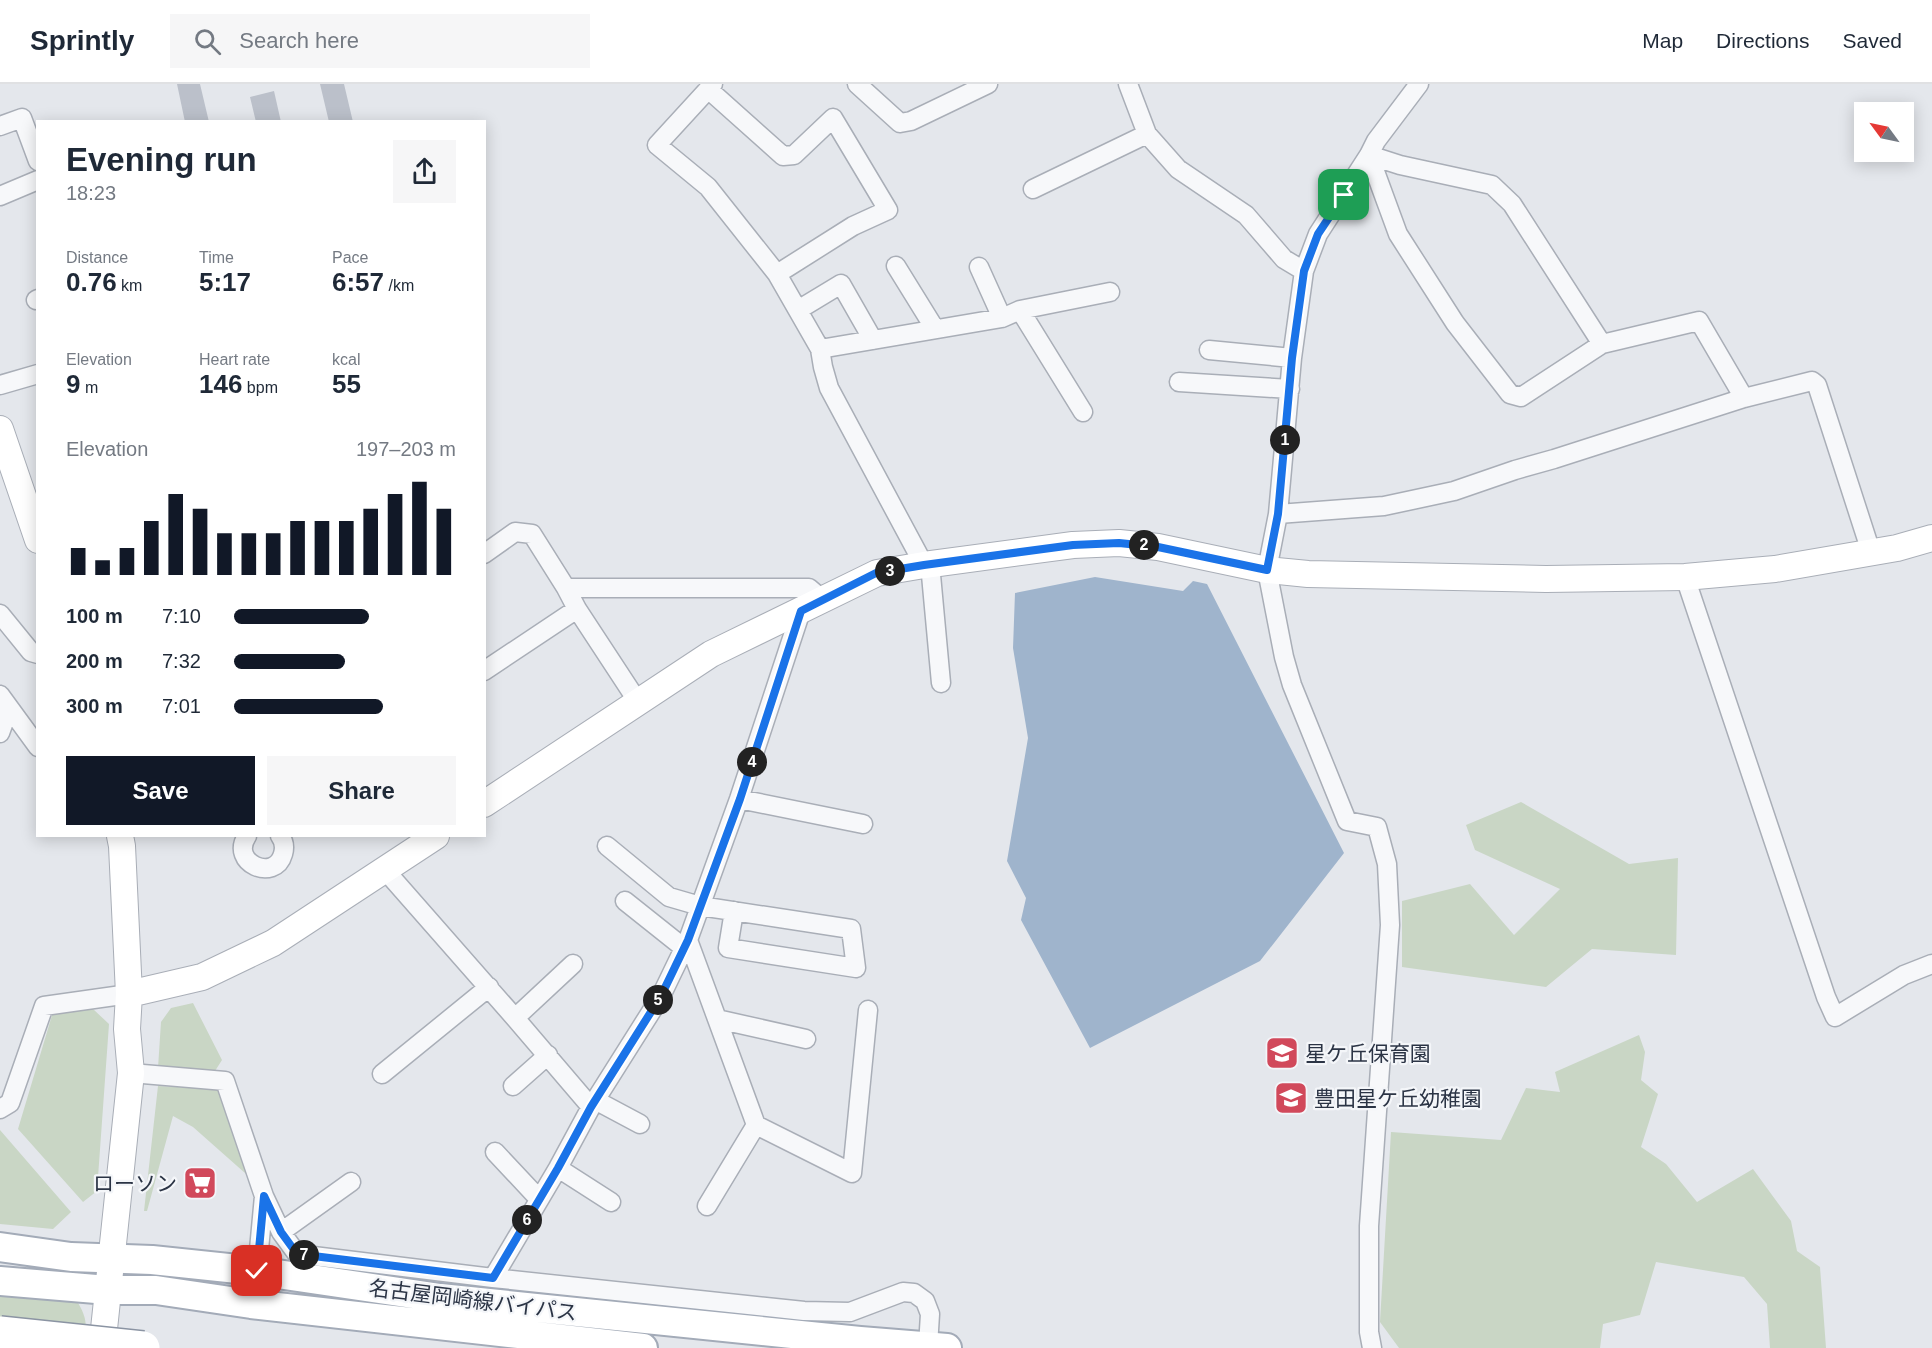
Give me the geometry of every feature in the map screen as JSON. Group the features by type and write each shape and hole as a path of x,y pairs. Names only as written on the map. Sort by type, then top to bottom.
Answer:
{"highway":[{"path":"0,1333 143,1348"}],"main road":[{"name":"名古屋岡崎線バイパス","path":"0,1247 71,1257 112,1257 257,1271 440,1298 938,1347"},
{"name":"名古屋岡崎線バイパス","path":"0,1281 108,1290 156,1290 251,1304 643,1348"}],"street":[{"path":"866,87 900,123 911,121 988,84"},
{"path":"1128,84 1147,134 1178,169 1246,215 1284,259 1304,271"},
{"path":"1372,1348 1369,1332 1369,1226 1390,925 1387,864 1377,827 1347,821 1313,738 1292,686 1284,657 1267,570 1278,514 1292,358 1304,271 1318,234 1370,156 1376,141 1419,84"},
{"path":"777,274 853,226 888,210 833,118 794,155 783,156 711,87 657,145 708,187 777,274 820,349 830,388 927,564 941,683"},
{"path":"0,126 22,118 36,155"},
{"path":"1033,189 1147,134"},
{"path":"1370,156 1400,165 1492,185 1512,204 1602,344"},
{"path":"1370,156 1398,234 1455,323 1510,394 1521,397 1602,344 1699,321 1744,398"},
{"path":"0,196 36,181"},
{"path":"896,266 935,329"},
{"path":"979,267 1002,318"},
{"path":"798,310 841,284 873,340"},
{"path":"820,349 1002,318 1020,310 1110,292"},
{"path":"1020,310 1083,412"},
{"path":"1209,350 1292,358"},
{"path":"0,385 36,375"},
{"path":"1278,514 1384,506 1454,491 1744,398 1812,381 1817,385 1871,552"},
{"path":"1179,382 1290,389"},
{"path":"0,429 36,534"},
{"path":"486,553 515,532 532,534 577,609 638,702"},
{"path":"486,803 711,654 876,573 1073,545 1119,543 1158,547 1267,570 1308,573 1390,577 1546,579 1685,577 1775,569 1897,548 1932,538"},
{"path":"1685,577 1822,987 1835,1017 1904,975 1932,964"},
{"path":"493,1278 593,1104 661,996 686,944 812,605 809,588 566,588"},
{"path":"486,670 577,609"},
{"path":"0,614 31,652 36,653"},
{"path":"0,734 4,701"},
{"path":"4,701 36,744"},
{"path":"740,799 863,825"},
{"path":"102,1348 131,1074 127,1029 129,994 120,837"},
{"path":"247,837 243,847 247,860 252,865 265,868 272,867 282,858 284,845 280,837"},
{"path":"0,1109 10,1103 44,1006 129,994 202,977 273,943 435,837"},
{"path":"607,846 669,897 700,906 723,909 851,929 855,968 728,948 734,911"},
{"path":"386,870 593,1104 640,1124"},
{"path":"626,902 686,944 717,1019 756,1125 852,1173 868,1010"},
{"path":"516,1018 573,964"},
{"path":"382,1074 489,987"},
{"path":"717,1019 806,1039"},
{"path":"513,1086 548,1055"},
{"path":"131,1074 225,1081 264,1196 281,1232 297,1254 493,1278 804,1311 850,1312 903,1292 914,1293 925,1301 938,1347"},
{"path":"707,1206 756,1125"},
{"path":"495,1152 539,1199"},
{"path":"558,1168 611,1202"},
{"path":"281,1232 351,1182"},
{"path":"257,1271 264,1196"}],"green space":[{"path":"1521,802 1629,864 1678,858 1676,955 1592,949 1546,987 1402,967 1402,901 1470,884 1514,935 1560,889 1475,850 1466,825"},
{"path":"193,1003 222,1060 215,1071 158,1068 161,1022 171,1008"},
{"path":"93,1009 109,1024 97,1191 83,1202 18,1129 53,1012"},
{"path":"1639,1035 1645,1052 1641,1080 1658,1094 1641,1147 1666,1164 1697,1202 1753,1169 1791,1221 1797,1251 1820,1267 1826,1348 1770,1348 1767,1304 1744,1277 1656,1262 1640,1315 1603,1324 1600,1348 1399,1348 1380,1322 1391,1132 1501,1140 1526,1088 1560,1092 1555,1072"},
{"path":"158,1086 216,1089 224,1093 254,1181 193,1127 173,1116 147,1211 144,1211"},
{"path":"0,1130 71,1212 53,1229 0,1224"},
{"path":"0,1289 75,1298 86,1322 84,1348 0,1348"}],"water":[{"path":"1095,577 1183,591 1193,581 1207,584 1344,853 1260,961 1090,1048 1021,920 1026,898 1007,861 1028,738 1013,648 1015,593"}],"building":[{"path":"177,84 200,84 209,120 185,120"},
{"path":"320,84 344,84 353,120 329,120"},
{"path":"274,91 281,120 256,120 250,97"}],"place":[{"name":"星ケ丘保育園","path":"1282,1053"},
{"name":"豊田星ケ丘幼稚園","path":"1291,1098"},
{"name":"ローソン","path":"200,1183"}],"route":[{"path":"257,1271 264,1196 281,1232 297,1254 493,1278 591,1107 661,996 688,940 740,799 801,611 876,573 1073,545 1119,543 1158,547 1267,570 1278,514 1292,358 1304,271 1318,234 1344,195"}]}
